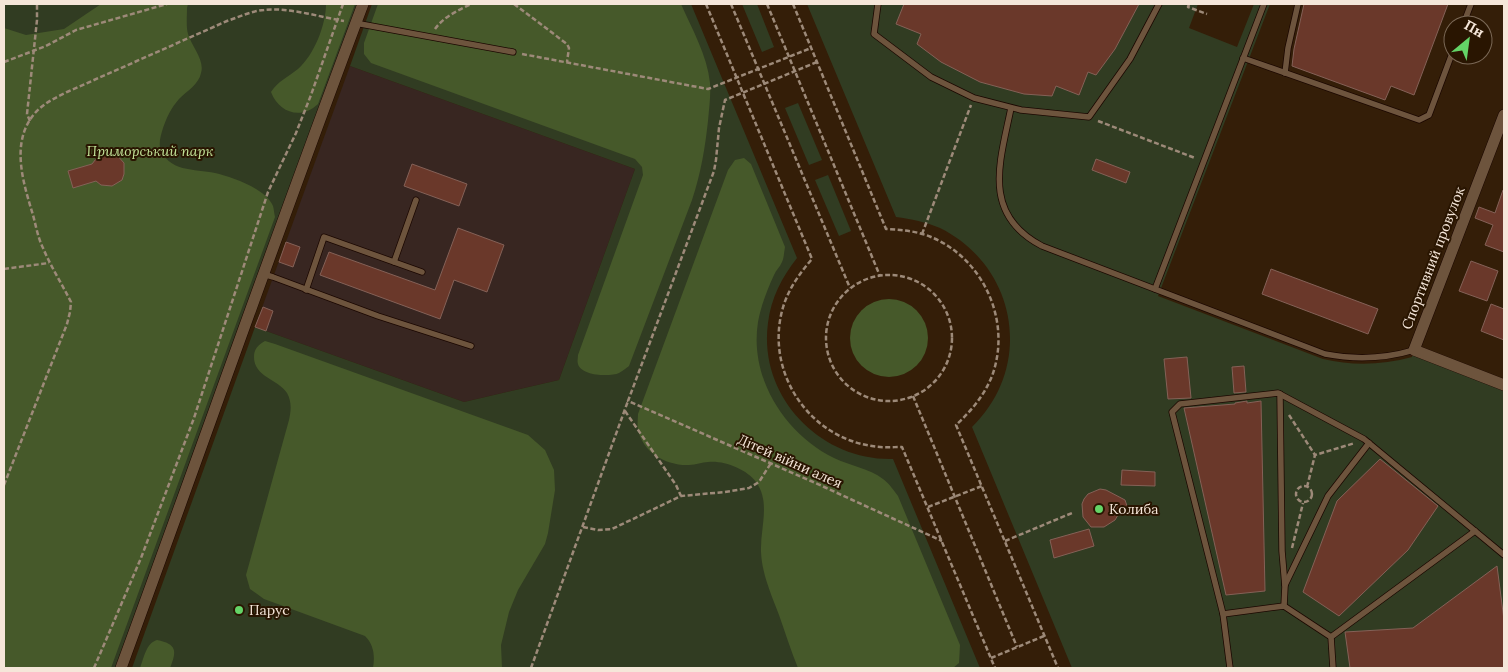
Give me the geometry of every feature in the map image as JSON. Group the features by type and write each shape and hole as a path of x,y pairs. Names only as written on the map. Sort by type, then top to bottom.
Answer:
{"street":[{"path":"120,668 363,4"},
{"name":"Спортивний провулок","path":"1504,115 1414,350 1504,385"}],"lane":[{"path":"878,4 874,34 932,77 974,98 1011,108 1089,118 1130,58 1159,4"},
{"path":"1155,289 1264,4"},
{"path":"1285,73 1288,48 1298,4"},
{"path":"356,23 513,52"},
{"path":"1243,58 1419,120 1429,114 1448,65"},
{"path":"1011,108 998,179 1002,200 1010,219 1033,241 1326,354 1351,358 1376,358 1414,350"},
{"path":"394,262 416,200"},
{"path":"306,290 324,237 422,272"},
{"path":"263,274 470,346"},
{"path":"1230,668 1223,614 1172,412 1180,404 1278,393 1367,442 1504,555"},
{"path":"1280,394 1284,606"},
{"path":"1284,586 1328,496 1367,442"},
{"path":"1331,637 1475,531"},
{"path":"1223,614 1284,606 1331,637"},
{"path":"1331,637 1333,668"}],"path":[{"path":"30,121 27,114 37,4"},
{"path":"4,62 33,52 76,30 167,4"},
{"path":"94,668 141,558 194,418 268,192 299,125 343,4"},
{"path":"432,38 439,23 471,4"},
{"path":"514,4 567,44 568,62"},
{"path":"706,4 812,259 794,283 782,311 779,334 780,356 790,386 806,411 817,422 830,430 857,443 887,448 902,447 995,668"},
{"path":"732,4 850,288"},
{"path":"767,4 880,276"},
{"path":"793,4 886,229 922,234 945,244 968,263 978,275 992,302 998,331 998,346 992,376 977,403 956,424 1058,668"},
{"path":"1189,4 1188,7 1207,14"},
{"path":"4,485 70,312 70,302 42,246 20,161 23,137 35,113 46,103 67,92 251,12 280,10 356,23"},
{"path":"513,52 708,89 811,48"},
{"path":"530,668 714,171 718,128 725,100 817,62"},
{"path":"922,234 974,98"},
{"path":"1089,118 1204,162"},
{"path":"4,269 50,262"},
{"path":"880,276 908,278 927,288 942,304 950,325 951,346 945,367 931,385 913,396 892,401 870,398 850,388 836,372 827,352 826,330 828,319 838,300 850,288 864,280 880,276"},
{"path":"913,396 1017,647"},
{"name":"Дітей війни алея","path":"628,401 771,463 942,541"},
{"path":"1280,402 1316,455"},
{"path":"625,411 676,485 681,496"},
{"path":"1316,455 1367,442"},
{"path":"1307,486 1316,455"},
{"path":"583,527 598,530 612,529 681,496 749,488 759,482 771,463"},
{"path":"928,507 982,486"},
{"path":"1301,486 1307,486 1311,490 1312,497 1308,502 1303,503 1297,498 1296,493 1301,486"},
{"path":"1291,553 1303,503"},
{"path":"1005,541 1072,514"},
{"path":"990,658 1044,636"}],"shaded area":[{"path":"350,66 635,169 559,380 464,402 255,327"}],"green space":[{"name":"Приморський парк","path":"4,4 360,4 120,668 4,668"},
{"name":"Приморський парк","path":"101,4 188,4 187,31 200,58 202,68 200,77 179,99 170,113 162,133 160,147 169,161 175,165 239,180 256,189 269,200 273,206 275,217 111,668 4,668 4,28 26,35 64,29"},
{"path":"326,4 355,4 318,104 305,112 291,112 279,105 271,92 280,82 304,63 314,48 324,21"},
{"path":"372,4 691,4 797,258 778,288 769,314 768,350 773,376 784,399 800,420 819,436 842,449 867,457 893,459 980,668 132,668 255,327 464,402 559,380 635,169 350,66"},
{"path":"378,4 681,4 706,62 710,83 704,151 692,200 629,366 619,373 609,375 584,371 578,363 578,355 643,175 642,167 635,159 371,63 364,54 364,43"},
{"path":"742,4 757,4 774,47 762,52"},
{"path":"807,4 1198,4 1189,28 1237,47 1254,4 1270,4 1158,296 1323,359 1356,364 1390,362 1412,357 1414,350 1504,385 1504,668 1072,668 972,427 992,403 1004,376 1010,348 1008,320 1001,292 987,267 966,245 940,228 896,217"},
{"path":"798,103 822,160 809,165 785,108"},
{"path":"744,158 751,164 785,247 783,260 769,286 758,322 759,364 765,383 774,402 786,419 816,448 834,458 878,475 898,496 960,645 959,663 953,668 798,668 763,568 761,543 764,507 763,498 756,482 741,469 721,462 680,465 664,460 650,451 640,437 638,414 728,170 735,160"},
{"path":"828,175 851,231 839,236 815,180"},
{"path":"889,299 904,302 917,310 925,323 928,338 925,353 917,366 904,374 889,377 874,374 861,366 853,353 850,338 853,323 861,310 874,302"},
{"path":"265,341 528,435 545,450 554,470 555,490 548,533 545,544 518,590 509,612 501,645 502,668 373,668 373,651 365,636 264,599 250,589 246,575 291,410 287,393 262,373 255,364 254,354 256,349"},
{"path":"157,640 172,646 174,649 174,657 170,668 140,668 150,644"}],"building":[{"path":"904,4 1139,4 1115,49 1096,75 1088,72 1079,95 1056,86 1052,96 1024,94 980,82 941,62 917,44 921,34 896,24"},
{"path":"1304,4 1448,4 1414,95 1391,86 1385,100 1292,66"},
{"path":"104,153 116,154 124,163 122,180 112,186 101,185 96,181 73,188 68,171 92,164 99,155"},
{"path":"1096,159 1130,172 1126,183 1092,170"},
{"path":"412,164 467,184 459,206 404,186"},
{"path":"1503,190 1504,252 1485,245 1493,225 1475,218 1479,207 1495,213"},
{"path":"458,228 504,245 487,292 454,280 440,319 320,275 329,252 435,290"},
{"path":"286,242 300,247 293,267 279,262"},
{"path":"1471,261 1498,271 1487,301 1459,291"},
{"path":"1271,269 1378,309 1368,334 1262,294"},
{"path":"1491,304 1504,309 1504,340 1481,331"},
{"path":"263,307 273,311 266,331 255,327"},
{"path":"1187,357 1191,398 1168,399 1164,359"},
{"path":"1244,366 1246,392 1234,393 1232,367"},
{"path":"1247,401 1247,403 1261,401 1265,591 1226,595 1184,408 1235,404"},
{"path":"1380,459 1438,506 1408,550 1339,616 1303,592 1337,501"},
{"path":"1122,470 1155,472 1155,486 1121,485"},
{"path":"1100,489 1106,490 1125,500 1129,512 1118,515 1115,520 1104,527 1091,527 1083,517 1082,504 1088,494"},
{"path":"1089,529 1094,546 1054,558 1050,540"},
{"path":"1497,566 1504,620 1504,668 1350,668 1345,632 1413,628"}],"place":[{"name":"Колиба","path":"1099,509"},
{"name":"Парус","path":"239,610"}]}
